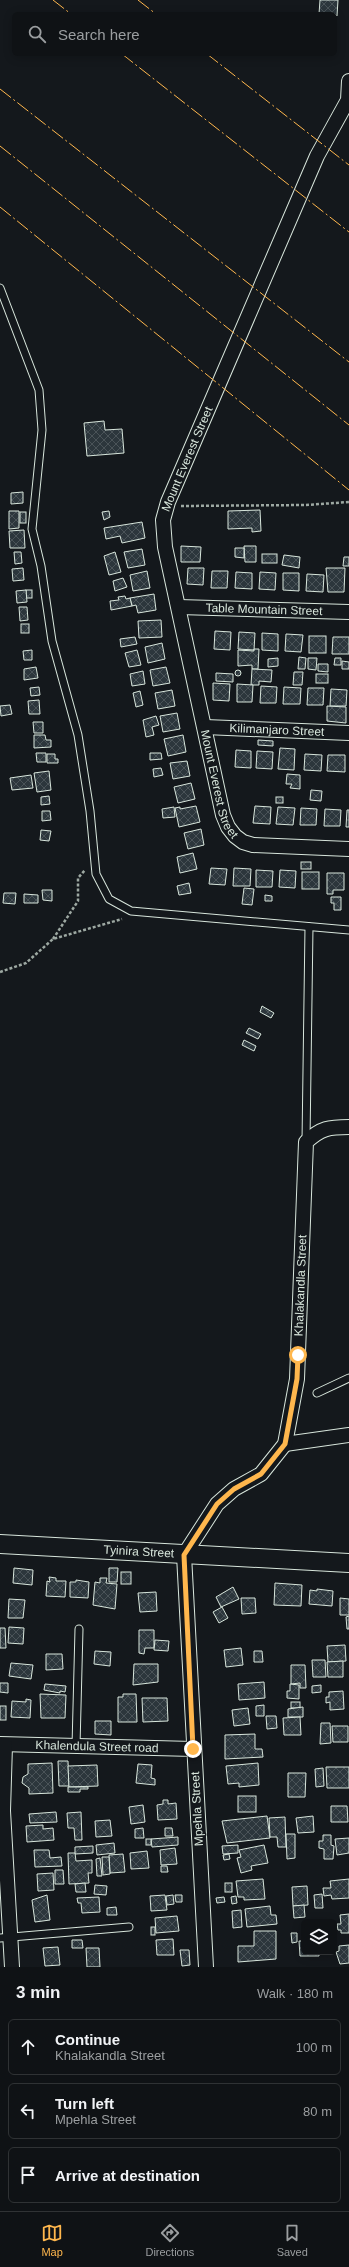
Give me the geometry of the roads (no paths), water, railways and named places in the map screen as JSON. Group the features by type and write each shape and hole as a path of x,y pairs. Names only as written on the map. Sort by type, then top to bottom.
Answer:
{"street":[{"name":"Mount Everest Street","path":"349,81 348,100 317,156 167,506 163,520 164,547 179,606 219,801 228,827 235,836 243,842 265,847 349,849"},
{"name":"Table Mountain Street","path":"179,606 349,612"},
{"name":"Kilimanjaro Street","path":"205,727 349,733"},
{"path":"306,1142 317,1132 329,1127 349,1127"},
{"name":"Khalakandla Street","path":"184,1555 217,1504 234,1489 261,1474 285,1444 297,1379 306,1142"},
{"path":"285,1444 349,1435"},
{"name":"Tyinira Street","path":"0,1544 349,1563"},
{"name":"Mpehla Street","path":"184,1555 193,1749 206,1967"},
{"path":"3,1744 5,1937 12,1967"},
{"name":"Khalendula Street road","path":"3,1744 193,1749"}],"lane":[{"path":"0,288 39,390 42,430 32,529 41,566 52,641 78,735 96,858 96,874 109,899 131,911 349,930"},
{"path":"306,1142 310,927"},
{"path":"317,1393 349,1378"},
{"path":"76,1746 78,1629"},
{"path":"5,1937 129,1927"}]}
